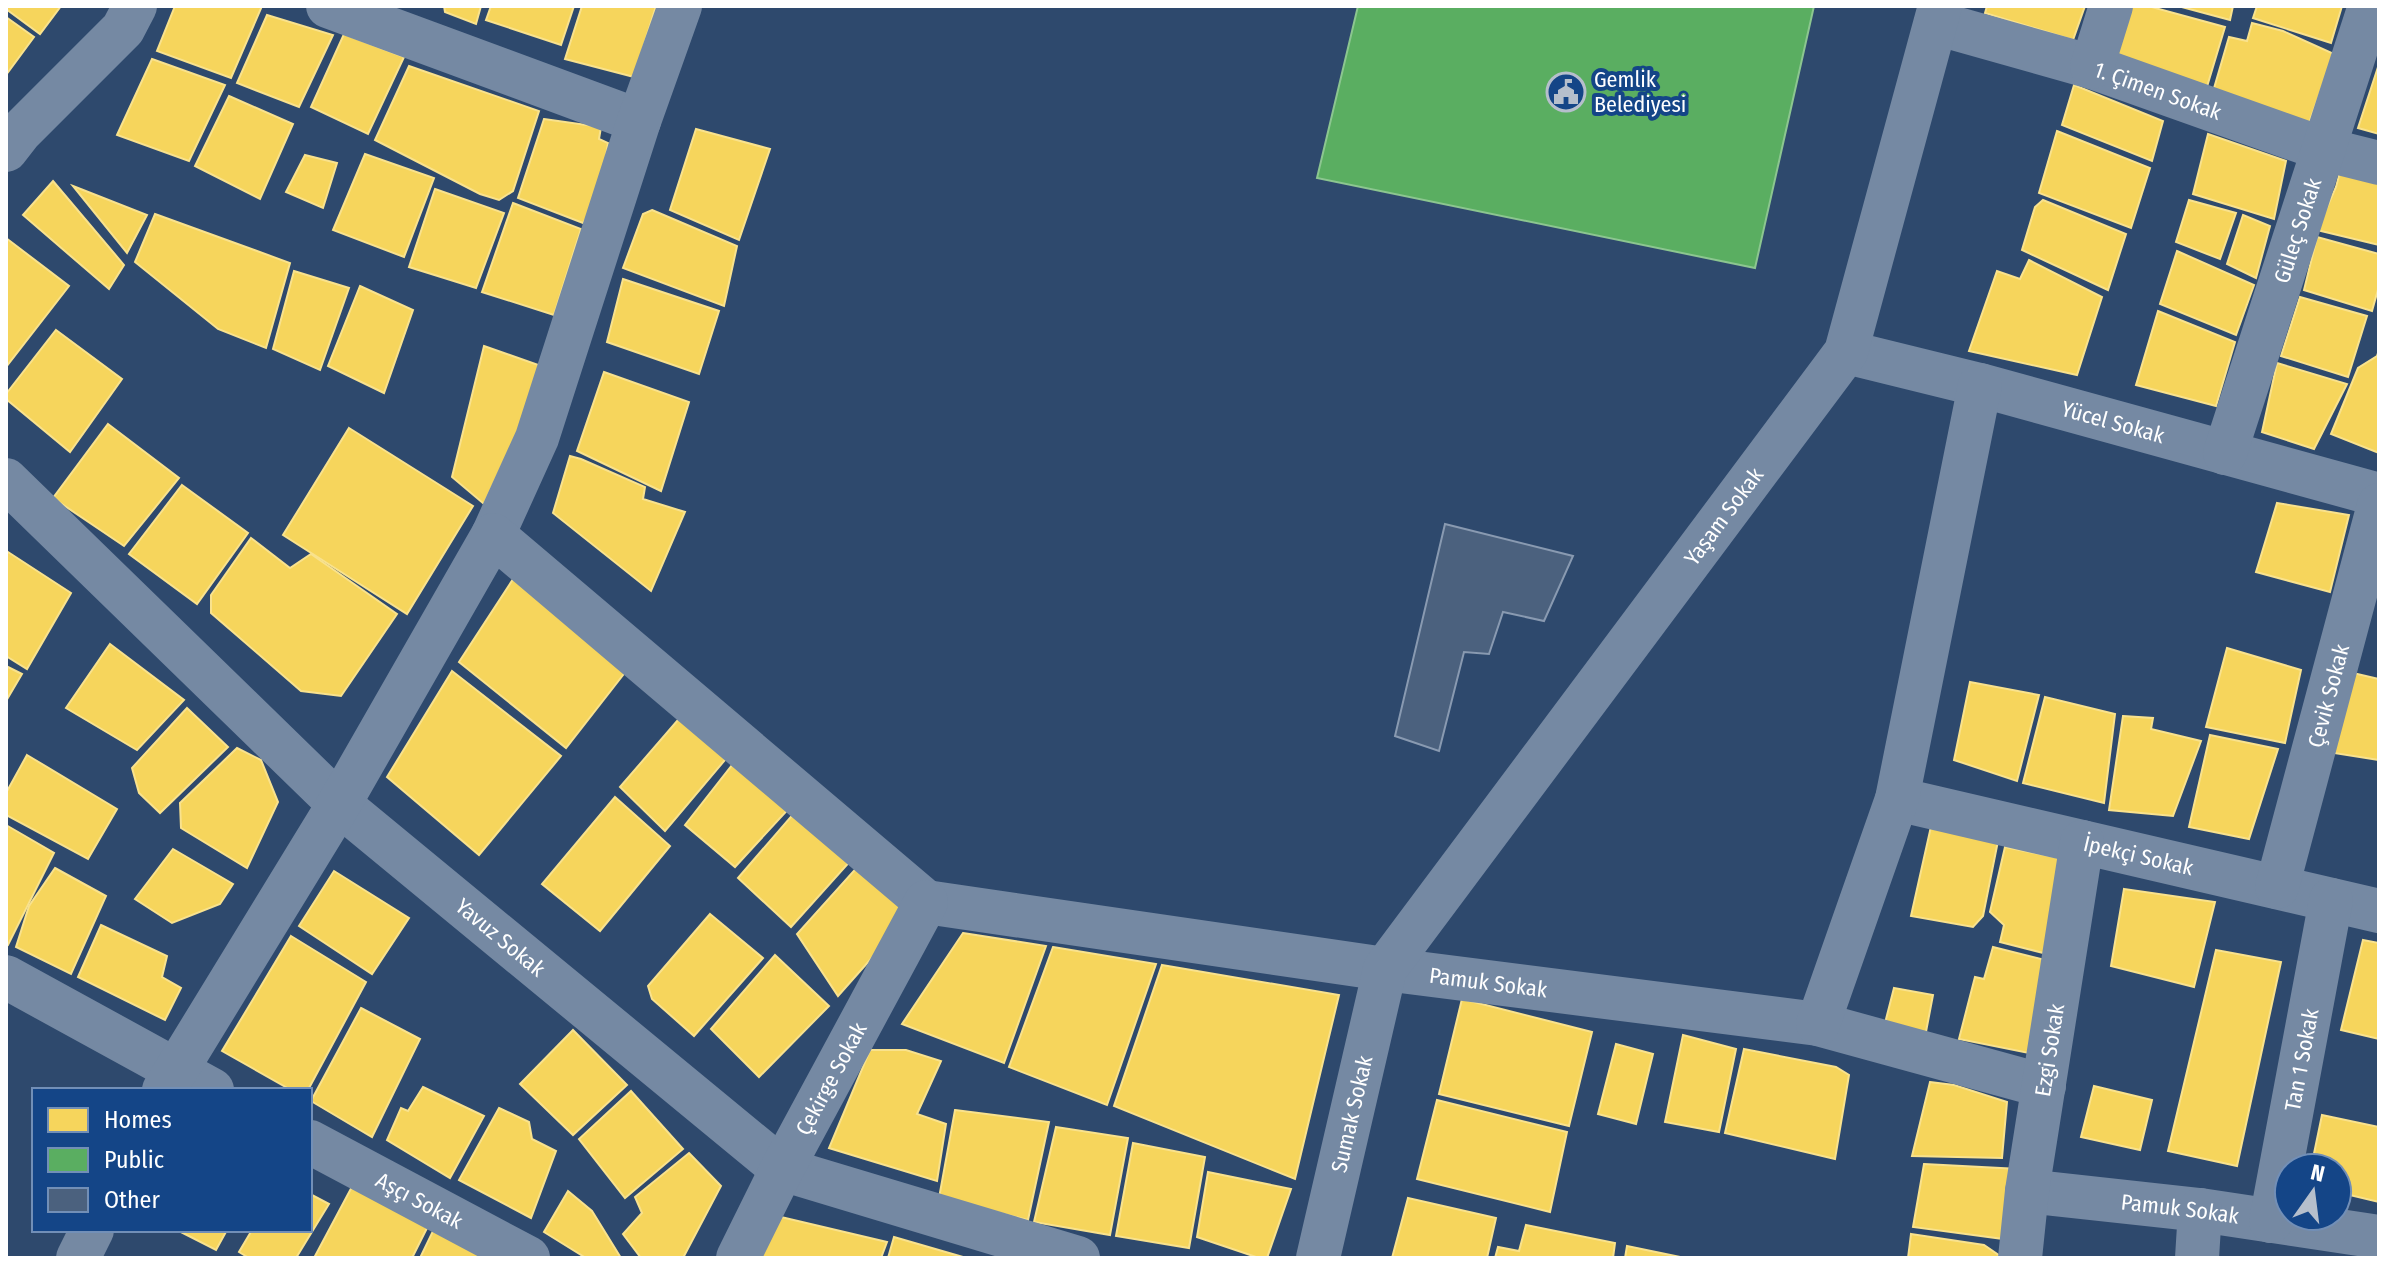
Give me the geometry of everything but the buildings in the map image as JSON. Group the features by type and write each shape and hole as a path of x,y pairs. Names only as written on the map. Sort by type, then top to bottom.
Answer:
{"street":[{"path":"6,150 20,132 123,29 135,6"},
{"path":"328,6 639,121"},
{"path":"6,977 184,1083 493,535 537,438 639,121 680,6"},
{"path":"2092,67 2111,6"},
{"name":"Güleç Sokak","path":"2225,453 2370,6"},
{"name":"1. Çimen Sokak","path":"1938,14 2323,149 2379,163"},
{"name":"Yaşam Sokak","path":"1385,969 1846,352 1938,14"},
{"name":"Yücel Sokak","path":"1846,352 1980,385 2379,495"},
{"path":"1818,1024 1897,799 1980,385"},
{"name":"Yavuz Sokak","path":"6,480 339,804 782,1169 1078,1258"},
{"name":"Çevik Sokak","path":"2277,887 2362,637 2379,505"},
{"path":"493,535 926,902"},
{"name":"İpekçi Sokak","path":"1897,799 2379,911"},
{"name":"Ezgi Sokak","path":"2020,1258 2027,1191 2082,842"},
{"name":"Tan 1 Sokak","path":"2271,1221 2331,900"},
{"name":"Pamuk Sokak","path":"926,902 1385,969 1818,1024 2044,1086"},
{"name":"Çekirge Sokak","path":"738,1258 782,1169 926,902"},
{"name":"Sumak Sokak","path":"1318,1258 1385,969"},
{"name":"Aşçı Sokak","path":"312,1143 528,1258"},
{"name":"Pamuk Sokak","path":"2027,1191 2200,1210 2379,1237"},
{"path":"2197,1258 2200,1210"},
{"path":"78,1258 91,1232"}],"place":[{"name":"Gemlik Belediyesi","path":"1566,92"}]}
